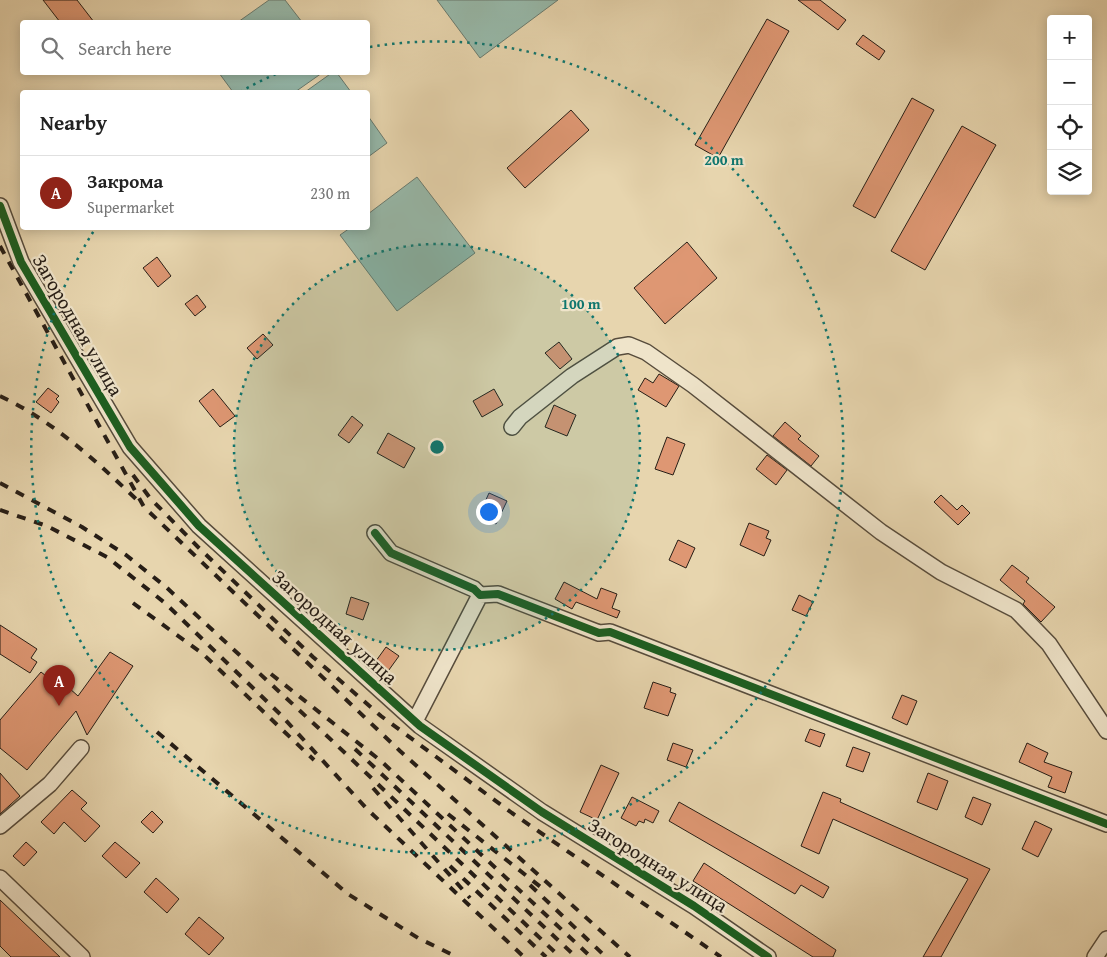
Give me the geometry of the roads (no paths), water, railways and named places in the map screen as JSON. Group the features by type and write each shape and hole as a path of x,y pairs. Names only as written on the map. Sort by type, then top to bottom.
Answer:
{"street":[{"name":"Загородная улица","path":"0,206 21,262 130,447 202,529 415,721 542,812 694,906 768,957"},
{"path":"512,428 520,416 572,376 617,347 629,345 646,352 701,390 881,532 941,572 1016,610 1050,644 1107,731"},
{"path":"375,534 391,553 474,589 480,594 498,594 599,633 610,632 1107,824"},
{"path":"415,721 480,594"},
{"path":"0,826 50,784 81,748"},
{"path":"0,878 82,957"},
{"path":"1095,957 1107,940"}],"railway":[{"path":"0,246 144,507 400,751 630,957"},
{"path":"0,396 56,429 137,500"},
{"path":"133,475 150,498 198,547 313,657 381,716 512,813 721,957"},
{"path":"0,483 82,527 126,555 166,587 325,734 560,957"},
{"path":"0,510 47,526 107,557 165,603 280,714 367,809 524,957"},
{"path":"133,603 203,654 314,760"},
{"path":"271,674 381,761 591,957"},
{"path":"157,732 348,894 418,938 457,957"},
{"path":"355,749 576,957"},
{"path":"373,788 470,898"},
{"path":"448,814 542,888"},
{"path":"450,866 546,957"},
{"path":"530,885 606,957"}],"place":[{"name":"Закрома","path":"59,706"}]}
